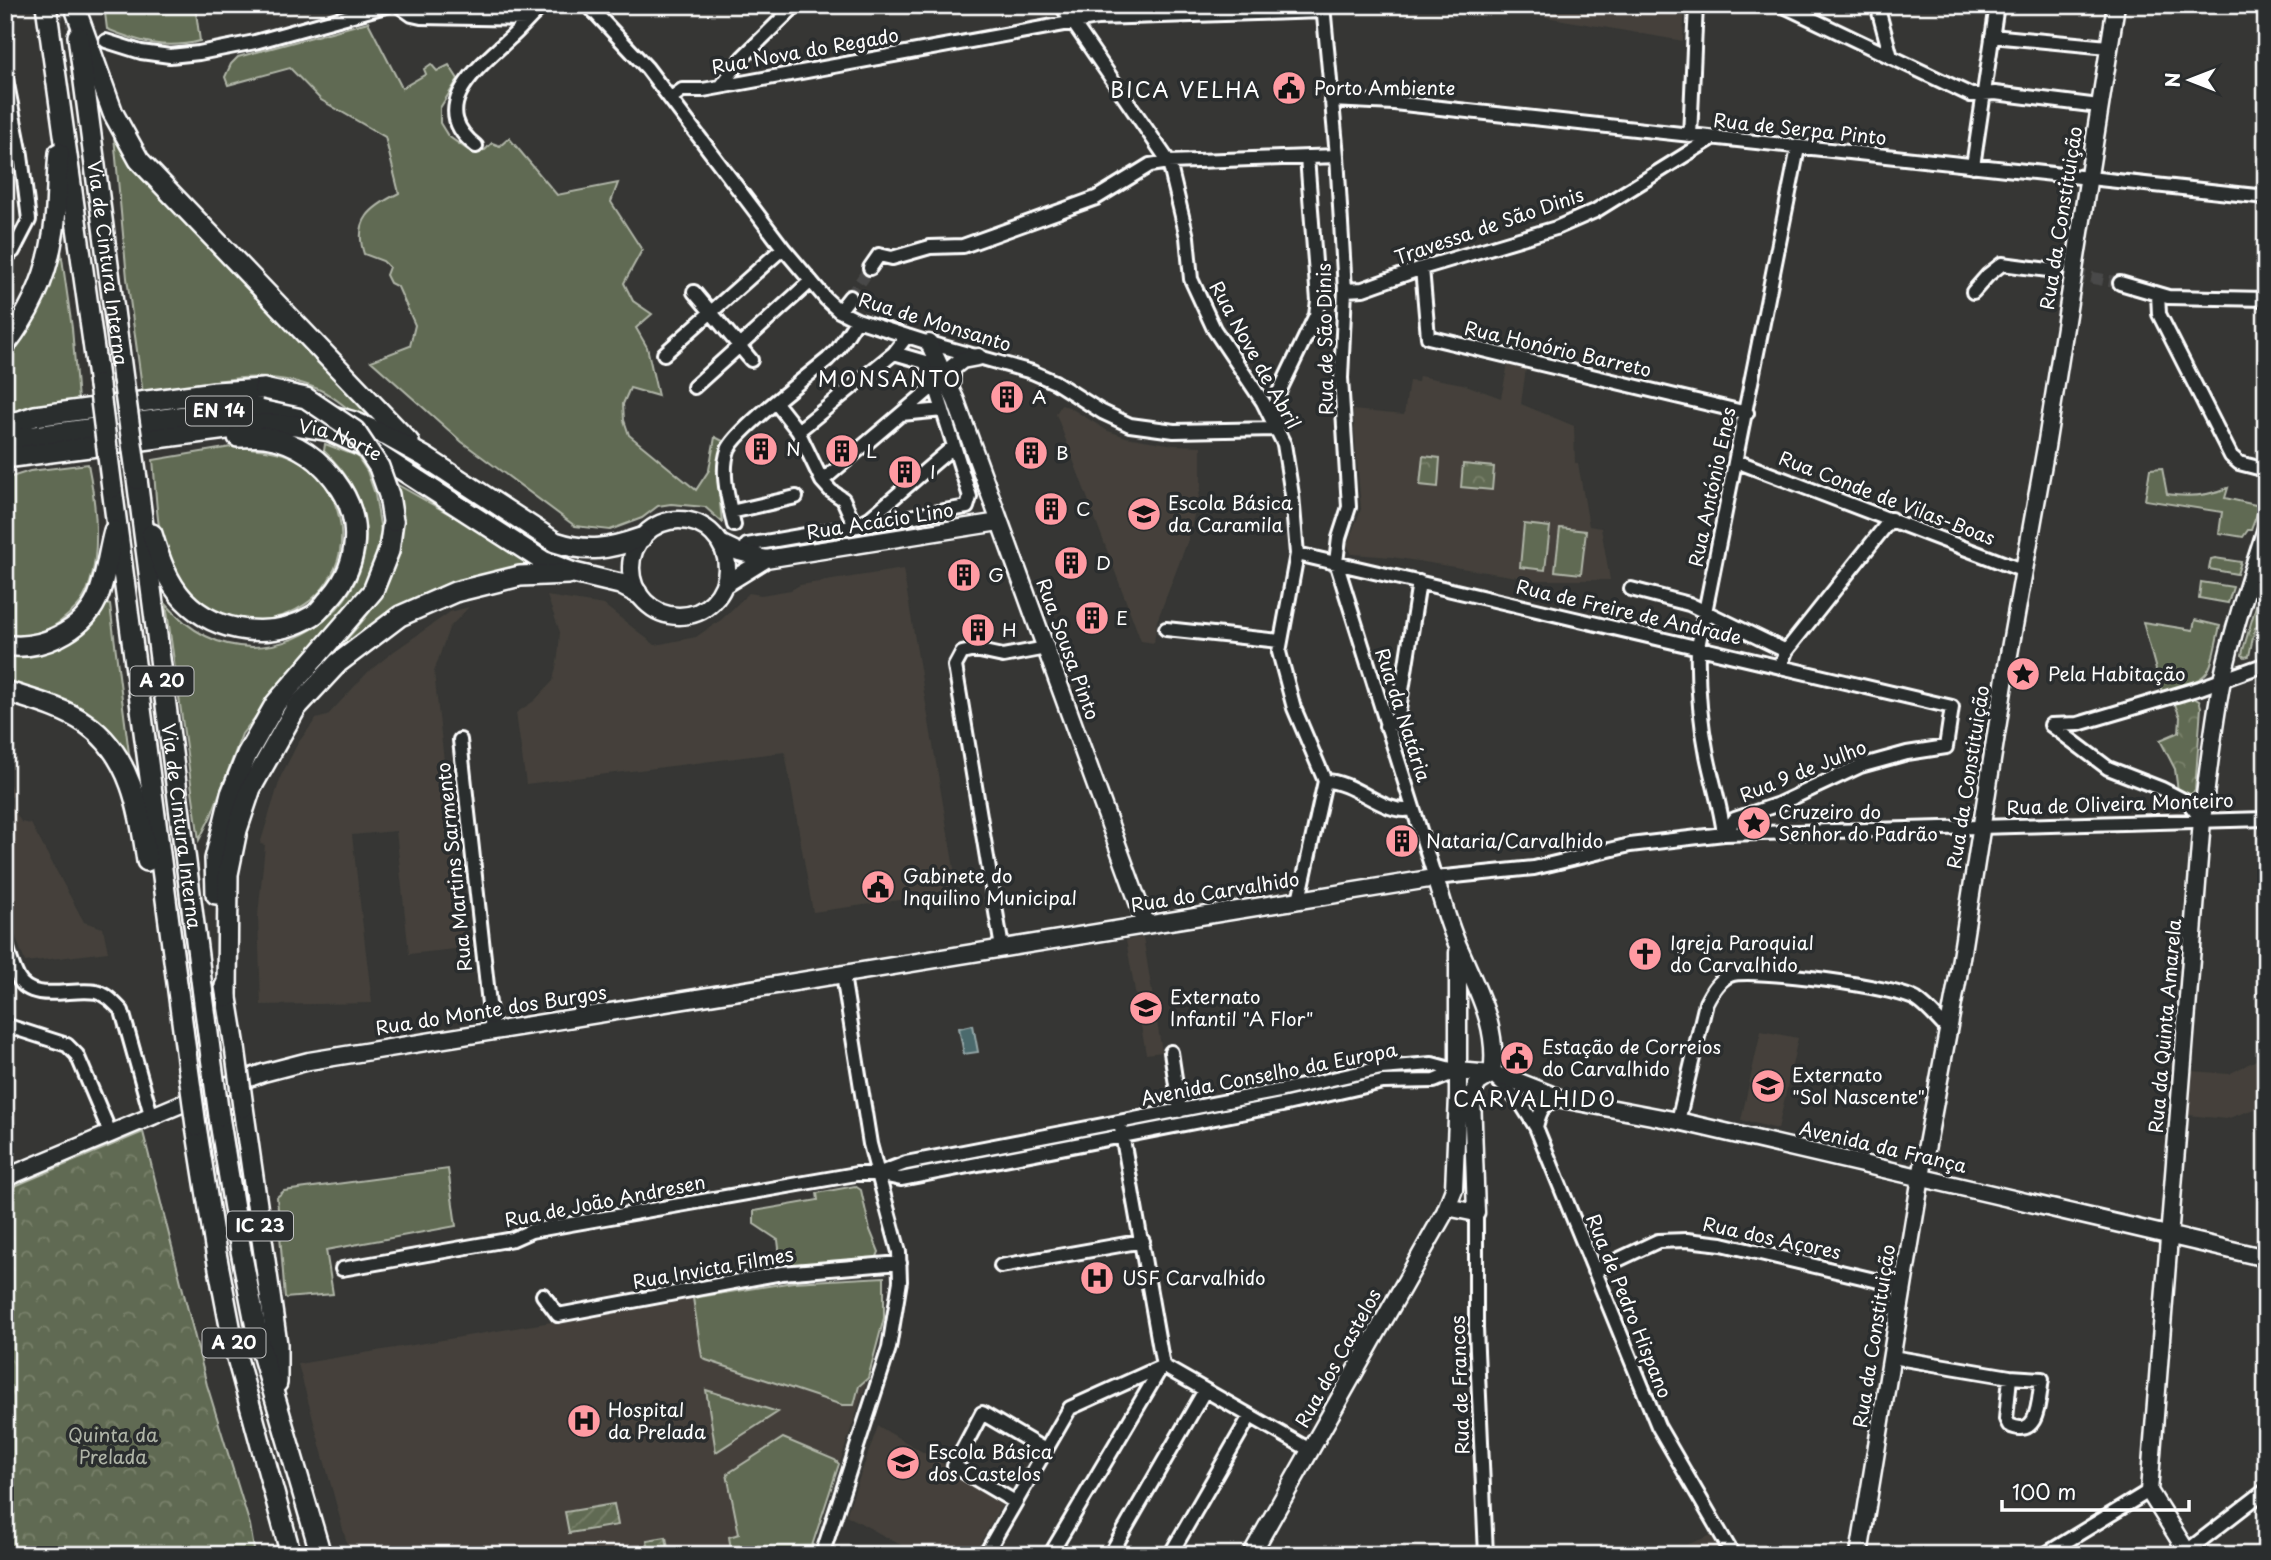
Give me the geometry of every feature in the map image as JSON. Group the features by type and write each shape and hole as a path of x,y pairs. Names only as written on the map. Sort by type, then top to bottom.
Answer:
{"highway":[{"name":"Via de Cintura Interna","path":"46,5 117,519 196,1126 216,1253 234,1346 291,1555"},
{"name":"Via de Cintura Interna","path":"74,5 219,1116 250,1298 277,1408 321,1555"},
{"path":"74,5 113,113 139,160 425,457"},
{"path":"5,345 22,323 40,284 54,235 62,121"},
{"path":"5,426 35,416 215,392 264,389 306,398 355,432 379,467 389,495 393,521 389,551 373,591 276,702 247,754 231,794 215,859 218,935 227,997"},
{"name":"Via Norte","path":"7,454 245,408 308,409 354,422 425,457 555,542 575,549 597,549 641,538"},
{"name":"Via Norte","path":"7,454 265,424 295,425 330,431 371,450 543,561 574,573 620,584 637,593"},
{"path":"138,487 169,578 184,600 205,617 240,630 272,631 313,616 334,594 351,567 355,531 348,499 329,470 302,448 265,437 240,437 210,430"},
{"path":"5,645 38,644 60,637 79,622 96,602 104,579 117,519"},
{"path":"227,997 228,873 237,830 251,788 296,708 338,663 400,616 455,592 520,576 574,573"},
{"path":"5,691 50,705 86,723 109,745 128,774 142,823 155,910 169,927"},
{"name":"IC 23","path":"227,997 277,1345 277,1408"}],"main road":[{"name":"Rua da Constituição","path":"1859,1555 2046,447 2116,5"},
{"name":"Rua Sousa Pinto","path":"929,343 943,386 999,522 1046,648 1146,925"},
{"path":"943,386 952,368 962,360 978,356"},
{"path":"682,520 696,523 710,531 720,543 727,568 724,585 708,607 693,615 677,617 661,614 648,606 637,593 632,580 634,551 641,538 652,528 666,522 682,520"},
{"name":"Rua Acácio Lino","path":"724,585 766,559 999,522"},
{"name":"Rua da Quinta Amarela","path":"2150,1491 2202,820 2222,678 2266,529"},
{"name":"Rua Acácio Lino","path":"720,543 739,552 766,559"},
{"path":"1435,878 1458,948 1477,987 1493,1036 1494,1059 1492,1074 1478,1083 1472,1096 1476,1213 1447,1208"},
{"name":"Rua do Carvalhido","path":"1002,948 1435,878"},
{"name":"Rua do Monte dos Burgos","path":"5,1178 225,1087 298,1064 1002,948"},
{"name":"Rua dos Castelos","path":"1251,1555 1447,1208 1454,1189 1458,948"},
{"name":"Avenida da França","path":"1458,1071 1492,1074 1562,1099 1678,1121 2266,1258"},
{"path":"1454,1189 1462,1194 1475,1193"},
{"path":"2150,1491 2188,1553"}],"street":[{"path":"106,41 141,52 170,56 199,53 256,41 389,5"},
{"path":"398,5 412,15 421,17 527,19"},
{"path":"476,146 467,139 457,122 457,96 466,81 544,5"},
{"name":"Rua de Monsanto","path":"588,5 648,68 783,248 839,311 857,320 929,343 1032,372 1055,382 1102,412 1130,425 1174,431 1276,429"},
{"path":"722,85 743,57 796,5"},
{"name":"Rua Nove de Abril","path":"1060,5 1169,162 1187,237 1191,279 1214,329 1263,402 1284,444 1297,554 1280,641 1281,664 1294,708 1325,781"},
{"path":"1690,136 1696,5"},
{"path":"1782,5 1971,95 1995,93 2099,106"},
{"path":"1877,5 1891,57"},
{"path":"1973,166 1997,5"},
{"name":"Rua Nova do Regado","path":"671,98 682,90 703,90 1097,18 1323,8"},
{"name":"Rua de São Dinis","path":"1323,8 1337,156 1345,290 1341,378 1349,507 1339,538 1336,562"},
{"path":"1992,36 2108,47"},
{"path":"5,74 21,155 29,220 13,251 5,258"},
{"name":"Rua de Serpa Pinto","path":"1331,100 1394,103 2266,197"},
{"name":"Travessa de São Dinis","path":"1345,290 1363,289 1422,268 1516,241 1595,211 1711,139"},
{"name":"Rua António Enes","path":"1724,834 1701,724 1698,647 1798,148"},
{"path":"870,268 879,255 892,258 930,247 963,246 1096,198 1150,165 1337,156"},
{"name":"Rua de São Dinis","path":"1276,429 1278,394 1316,315 1318,301 1307,157"},
{"path":"664,354 783,248"},
{"path":"1973,292 2002,264 2056,271"},
{"name":"Rua Honório Barreto","path":"1422,268 1428,337 1747,413"},
{"path":"694,387 811,281"},
{"path":"2120,283 2177,298 2266,299"},
{"path":"694,292 751,360"},
{"path":"2158,295 2159,314 2231,456 2239,463 2266,470"},
{"path":"839,311 850,297"},
{"path":"796,497 732,518 725,484 729,447 744,429 838,349 857,320"},
{"path":"797,431 894,353 907,336"},
{"path":"747,545 967,507 970,497 943,410 943,386 925,362 894,353"},
{"path":"822,481 901,414 943,386"},
{"path":"776,403 797,431 822,481 844,499 855,526"},
{"path":"901,414 943,410"},
{"path":"855,526 870,518 954,446"},
{"name":"Rua Conde de Vilas-Boas","path":"1736,461 2024,571"},
{"path":"1780,667 1786,651 1891,519"},
{"name":"Rua de Freire de Andrade","path":"1297,554 1952,707"},
{"name":"Rua da Natária","path":"1336,562 1435,878"},
{"path":"1386,726 1394,723 1398,716 1419,582"},
{"path":"1630,589 1689,604 1786,651"},
{"path":"1166,629 1280,641"},
{"path":"1002,948 955,666 962,653 975,650 1003,656 1046,648"},
{"path":"2202,820 2189,803 2162,789 2108,768 2050,725 2078,724 2200,688 2266,664"},
{"name":"Rua 9 de Julho","path":"1724,834 1735,819 1779,804 1860,766 1907,753 1946,747 1952,707"},
{"name":"Rua Martins Sarmento","path":"460,740 492,1031"},
{"path":"1299,900 1325,781 1342,783 1397,810 1412,809"},
{"name":"Rua de Oliveira Monteiro","path":"1435,878 1534,869 1630,845 1724,834 2266,819"},
{"path":"5,942 19,980 27,989 38,992 97,992 122,1011 152,1118"},
{"path":"1678,1121 1706,1003 1711,991 1730,975 1744,973 1824,979 1915,998 1948,1030"},
{"path":"822,1555 890,1348 900,1281 899,1252 877,1174 843,975"},
{"path":"5,1026 68,1045 77,1055 111,1135"},
{"path":"1171,1052 1180,1111"},
{"name":"Avenida Conselho da Europa","path":"877,1174 906,1163 1180,1111 1381,1068 1432,1064 1458,1071"},
{"name":"Avenida Conselho da Europa","path":"877,1174 901,1179 1382,1082 1434,1081 1458,1071"},
{"name":"Rua de Pedro Hispano","path":"1492,1074 1520,1102 1536,1127 1658,1426 1733,1555"},
{"path":"1536,1127 1542,1107 1562,1099"},
{"path":"1049,1555 1163,1366 1120,1122"},
{"name":"Rua de João Andresen","path":"342,1269 513,1239 531,1231 761,1190 856,1174 877,1174"},
{"name":"Rua de Francos","path":"1476,1213 1476,1328 1486,1555"},
{"name":"Rua dos Açores","path":"1594,1271 1658,1241 1687,1240 1722,1244 1904,1287"},
{"path":"1001,1266 1143,1241"},
{"name":"Rua Invicta Filmes","path":"543,1295 558,1315 782,1273 900,1263"},
{"path":"1892,1357 2010,1377 2042,1379 2034,1420 2031,1426 2025,1429 2009,1425 2006,1419 2010,1377"},
{"path":"1163,1366 1310,1450"},
{"path":"985,1555 1070,1408 1163,1366"},
{"path":"1111,1555 1205,1390"},
{"path":"1015,1502 954,1466 982,1413 1045,1450"},
{"path":"1170,1555 1250,1416"},
{"path":"2188,1553 2266,1490"},
{"path":"2044,1555 2150,1491"}],"shaded area":[{"path":"1547,5 1685,5 1683,41 1546,17"},
{"path":"1508,364 1526,368 1521,404 1574,426 1575,463 1578,463 1589,526 1601,528 1610,580 1535,580 1392,557 1352,554 1347,545 1361,509 1353,410 1404,415 1409,381 1418,382 1419,376 1463,384 1501,398"},
{"name":"Escola Básica da Caramila","path":"1061,405 1069,407 1108,431 1126,437 1174,445 1201,446 1201,487 1188,540 1157,621 1154,643 1141,641 1056,414"},
{"path":"903,569 958,892 813,912 785,752 526,784 516,713 534,701 553,681 560,632 547,596 604,605 655,645 696,637 721,620 749,593 761,595 791,590 800,585"},
{"path":"469,607 449,628 434,672 465,948 409,954 396,831 352,835 372,1003 261,1005 258,916 265,845 260,844 281,776 298,743 316,719 327,716 368,672 393,652 450,612"},
{"path":"5,781 9,782 15,796 8,798 21,822 31,824 84,922 103,928 108,952 25,962 5,907"},
{"name":"Externato Infantil \"A Flor\"","path":"1143,937 1162,1052 1146,1054 1126,940"},
{"name":"Externato \"Sol Nascente\"","path":"1761,1031 1798,1038 1778,1129 1741,1120"},
{"path":"2266,1055 2266,1105 2226,1119 2188,1115 2192,1071 2229,1074"},
{"name":"Hospital da Prelada","path":"884,1277 884,1318 868,1378 809,1555 350,1555 298,1364 793,1282"},
{"name":"Escola Básica dos Castelos","path":"878,1426 1005,1500 973,1555 919,1555 846,1515"},
{"path":"1712,1535 1723,1555 1660,1555"}],"green space":[{"path":"104,5 195,5 200,41 164,45 119,34 107,29"},
{"path":"368,22 402,88 426,74 424,69 431,64 437,71 449,65 458,79 440,108 440,123 448,136 468,150 485,150 492,143 500,146 509,138 557,195 618,183 611,202 642,250 624,283 633,301 652,314 636,328 647,347 658,396 630,388 623,404 624,420 629,435 696,490 709,470 715,437 725,442 719,493 722,522 705,507 671,504 658,506 642,518 610,530 575,526 462,442 371,361 410,346 415,325 398,287 390,283 386,275 389,267 383,261 364,254 361,242 363,223 367,216 373,209 399,193 385,137 321,100 290,68 228,85 225,77 238,57"},
{"path":"114,136 156,187 387,428 365,420 318,389 275,378 231,379 143,394 127,278"},
{"path":"60,244 72,328 78,400 5,412 5,363 24,336 42,302"},
{"path":"325,444 357,456 367,471 375,494 381,531 374,565 363,588 343,614 305,654 242,734 199,840 166,604 207,637 251,647 294,639 330,616 355,582 366,540 357,496 324,451"},
{"path":"231,447 275,452 304,464 327,487 339,518 340,552 327,583 303,606 273,618 240,619 214,611 197,599 182,583 170,565 163,545 158,521 153,460"},
{"path":"1423,456 1440,458 1438,487 1420,485"},
{"path":"88,464 94,497 96,534 93,571 88,588 79,605 55,625 28,635 5,635 5,479 30,471"},
{"path":"1463,464 1494,467 1492,490 1461,487"},
{"path":"2162,468 2167,494 2198,495 2228,488 2225,498 2260,506 2251,530 2243,537 2219,533 2222,512 2145,500 2150,469"},
{"path":"398,485 545,568 480,578 301,689 362,621 391,576 399,550 401,520"},
{"path":"1524,524 1550,527 1545,570 1520,567"},
{"path":"1560,528 1586,531 1581,574 1555,571"},
{"path":"2211,559 2241,562 2237,574 2209,569"},
{"path":"2266,572 2266,623 2255,628 2249,656 2245,657 2242,655 2243,650"},
{"path":"2201,582 2233,587 2228,603 2199,598"},
{"path":"107,604 110,605 130,761 47,695 5,681 5,657 37,654 64,644 87,627"},
{"path":"2195,620 2220,626 2210,666 2201,678 2162,692 2143,622 2193,630"},
{"path":"2192,697 2199,701 2201,707 2195,791 2189,795 2178,791 2175,769 2160,740 2179,732 2180,717 2174,702"},
{"name":"Quinta da Prelada","path":"143,1132 207,1385 250,1525 255,1555 5,1555 5,1190"},
{"path":"448,1169 456,1226 326,1250 333,1294 285,1298 277,1197 284,1191"},
{"path":"855,1186 861,1190 870,1230 879,1252 876,1259 781,1265 778,1240 754,1224 754,1211 818,1200 817,1193"},
{"path":"884,1277 884,1318 868,1378 859,1386 854,1405 842,1405 702,1357 693,1298 793,1282"},
{"path":"706,1390 778,1412 716,1452"},
{"path":"783,1438 839,1464 809,1555 732,1555 729,1537 739,1534 727,1474"},
{"path":"614,1504 618,1525 569,1533 565,1512"},
{"path":"666,1537 669,1555 649,1555 647,1540"}],"water":[{"path":"973,1025 978,1052 964,1054 959,1028"}],"tunnel":[{"path":"36,5 106,41"},
{"path":"850,297 870,268"},
{"path":"2056,271 2120,283"}],"place":[{"name":"Porto Ambiente","path":"1289,88"},
{"name":"A","path":"1007,397"},
{"name":"N","path":"761,449"},
{"name":"L","path":"842,451"},
{"name":"B","path":"1031,453"},
{"name":"I","path":"905,472"},
{"name":"C","path":"1051,509"},
{"name":"Escola Básica da Caramila","path":"1144,514"},
{"name":"D","path":"1071,563"},
{"name":"G","path":"964,575"},
{"name":"E","path":"1092,618"},
{"name":"H","path":"978,630"},
{"name":"Pela Habitação","path":"2023,674"},
{"name":"Cruzeiro do Senhor do Padrão","path":"1754,823"},
{"name":"Nataria/Carvalhido","path":"1402,841"},
{"name":"Gabinete do Inquilino Municipal","path":"878,887"},
{"name":"Igreja Paroquial do Carvalhido","path":"1645,954"},
{"name":"Externato Infantil \"A Flor\"","path":"1146,1008"},
{"name":"Estação de Correios do Carvalhido","path":"1517,1058"},
{"name":"Externato \"Sol Nascente\"","path":"1768,1086"},
{"name":"USF Carvalhido","path":"1097,1278"},
{"name":"Hospital da Prelada","path":"584,1421"},
{"name":"Escola Básica dos Castelos","path":"903,1463"}],"district":[{"name":"BICA VELHA","path":"1186,91"},
{"name":"MONSANTO","path":"890,380"},
{"name":"CARVALHIDO","path":"1535,1100"}]}
